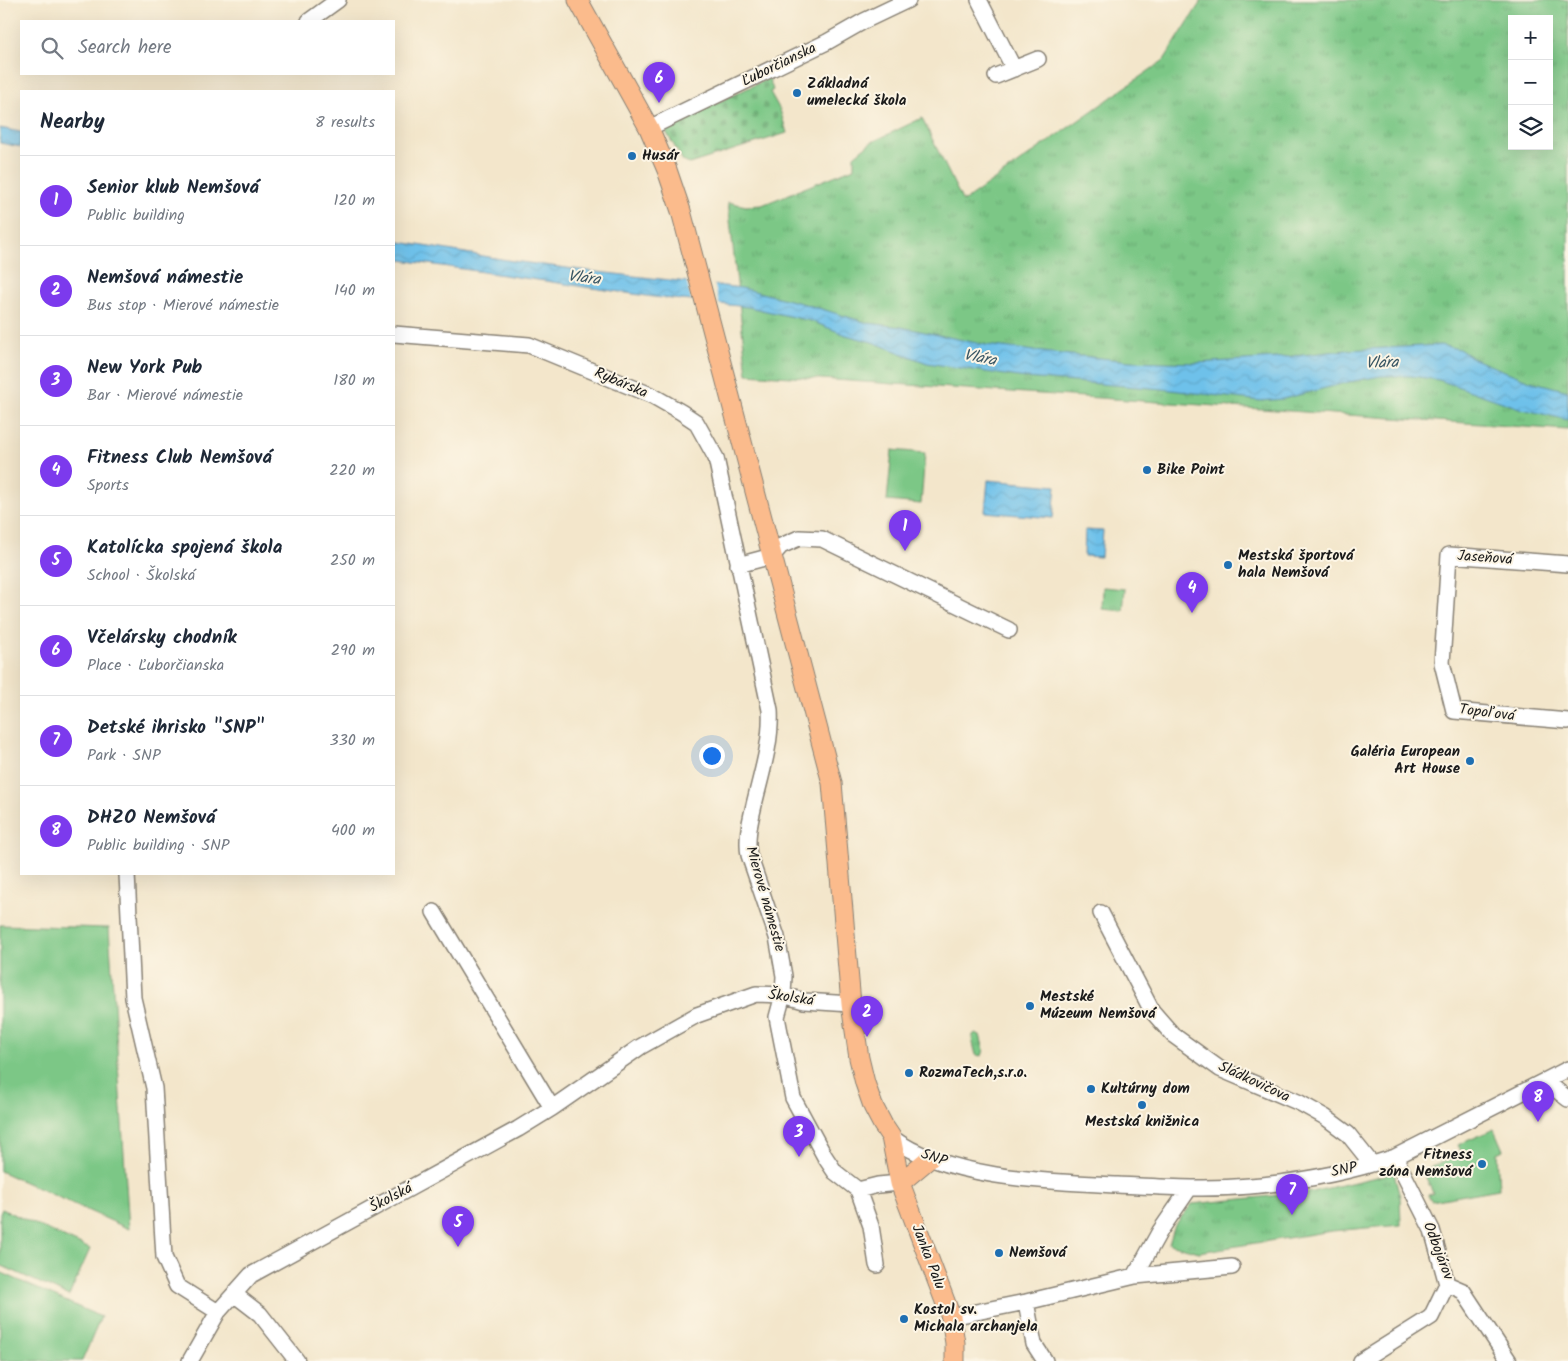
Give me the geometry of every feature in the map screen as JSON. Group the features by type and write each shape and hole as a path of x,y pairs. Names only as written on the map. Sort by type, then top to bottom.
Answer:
{"main road":[{"path":"578,0 649,128 667,170 681,211 726,379 832,783 851,1004 859,1058 865,1083 873,1106 891,1137 900,1183 930,1158"},
{"name":"Janka Palu","path":"900,1183 951,1317 955,1343 955,1361"}],"street":[{"path":"310,20 338,0"},
{"name":"Ľuborčianska","path":"649,128 827,42 908,0"},
{"path":"979,0 1014,69"},
{"path":"996,76 1038,59"},
{"name":"Rybárska","path":"395,334 529,345 653,396 696,422 716,458 738,565"},
{"path":"738,565 772,556 781,546 799,538 822,539 1009,630"},
{"name":"Jaseňová","path":"1442,663 1449,556 1568,564"},
{"name":"Mierové námestie","path":"738,565 770,716 766,749 750,824 748,846 749,855 777,937 784,976 783,995 777,1017 793,1098 835,1172 853,1187 871,1226 878,1265"},
{"name":"Topoľová","path":"1442,663 1454,711 1568,721"},
{"path":"127,875 132,998 154,1088 164,1257 177,1286 218,1312"},
{"path":"434,912 552,1108"},
{"name":"Sládkovičova","path":"1101,913 1152,1011 1173,1035 1220,1069 1300,1103 1325,1117 1348,1134 1372,1164"},
{"name":"Školská","path":"190,1361 218,1312 251,1275 518,1129 552,1108 640,1047 697,1015 756,994 783,995 804,1001 851,1004"},
{"name":"SNP","path":"891,1137 903,1146 948,1164 1043,1181 1189,1189 1251,1186 1305,1178 1372,1164 1394,1157 1568,1069"},
{"path":"1545,1081 1568,1099"},
{"name":"Odbojárov","path":"1394,1157 1432,1230 1447,1284 1463,1291 1509,1361"},
{"path":"853,1187 900,1183"},
{"path":"1135,1276 1160,1231 1189,1189"},
{"path":"951,1317 1026,1302 1135,1276 1232,1267"},
{"path":"1361,1361 1431,1317 1447,1284"},
{"path":"234,1294 260,1314 297,1361"},
{"path":"1026,1302 1034,1344 1045,1361"}],"green space":[{"path":"1202,0 1568,0 1568,430 747,374 728,202 746,206 762,205 854,168 854,156 870,143 922,118 963,202 1164,60"},
{"path":"769,78 773,90 770,92 780,110 787,133 689,164 683,161 664,128"},
{"path":"892,450 925,453 921,504 887,501"},
{"path":"1103,587 1125,589 1123,611 1102,609"},
{"path":"0,925 109,928 129,1229 0,1171"},
{"path":"975,1033 980,1035 984,1050 982,1056 976,1055 972,1039"},
{"name":"Fitness zóna Nemšová","path":"1494,1129 1503,1150 1497,1153 1499,1189 1431,1201 1428,1195 1433,1193 1423,1171 1462,1153 1458,1145"},
{"path":"1394,1173 1400,1196 1401,1225 1332,1231 1199,1252 1169,1244 1175,1225 1192,1204 1311,1192"},
{"path":"2,1209 90,1249 69,1296 0,1265 0,1214"},
{"path":"0,1272 101,1317 82,1361 0,1361"}],"water":[{"path":"0,128 20,132 20,147 0,143"},
{"name":"Vlára","path":"395,241 513,261 742,288 868,323 901,327 986,345 1130,361 1197,363 1276,358 1347,350 1440,345 1459,349 1474,359 1530,381 1568,391 1568,420 1522,409 1439,380 1411,376 1381,376 1283,399 1261,401 1162,389 1025,378 927,363 811,321 748,307 654,297 395,259"},
{"path":"988,480 1056,486 1053,518 985,512"},
{"path":"1085,530 1103,531 1101,557 1084,556"}],"pier":[{"path":"686,279 714,283 720,306 692,303"}],"place":[{"name":"Základná umelecká škola","path":"797,93"},
{"name":"Včelársky chodník","path":"659,103"},
{"name":"Husár","path":"632,156"},
{"name":"Bike Point","path":"1147,470"},
{"name":"Senior klub Nemšová","path":"905,551"},
{"name":"Mestská športová hala Nemšová","path":"1228,565"},
{"name":"Fitness Club Nemšová","path":"1192,613"},
{"name":"Galéria European Art House","path":"1470,761"},
{"name":"Mestské Múzeum Nemšová","path":"1030,1006"},
{"name":"Nemšová námestie","path":"867,1037"},
{"name":"RozmaTech,s.r.o.","path":"909,1073"},
{"name":"Kultúrny dom","path":"1091,1089"},
{"name":"Mestská knižnica","path":"1142,1105"},
{"name":"DHZO Nemšová","path":"1538,1122"},
{"name":"New York Pub","path":"799,1157"},
{"name":"Fitness zóna Nemšová","path":"1482,1164"},
{"name":"Detské ihrisko \"SNP\"","path":"1292,1215"},
{"name":"Katolícka spojená škola","path":"458,1247"},
{"name":"Nemšová","path":"999,1253"},
{"name":"Kostol sv. Michala archanjela","path":"904,1319"}]}
